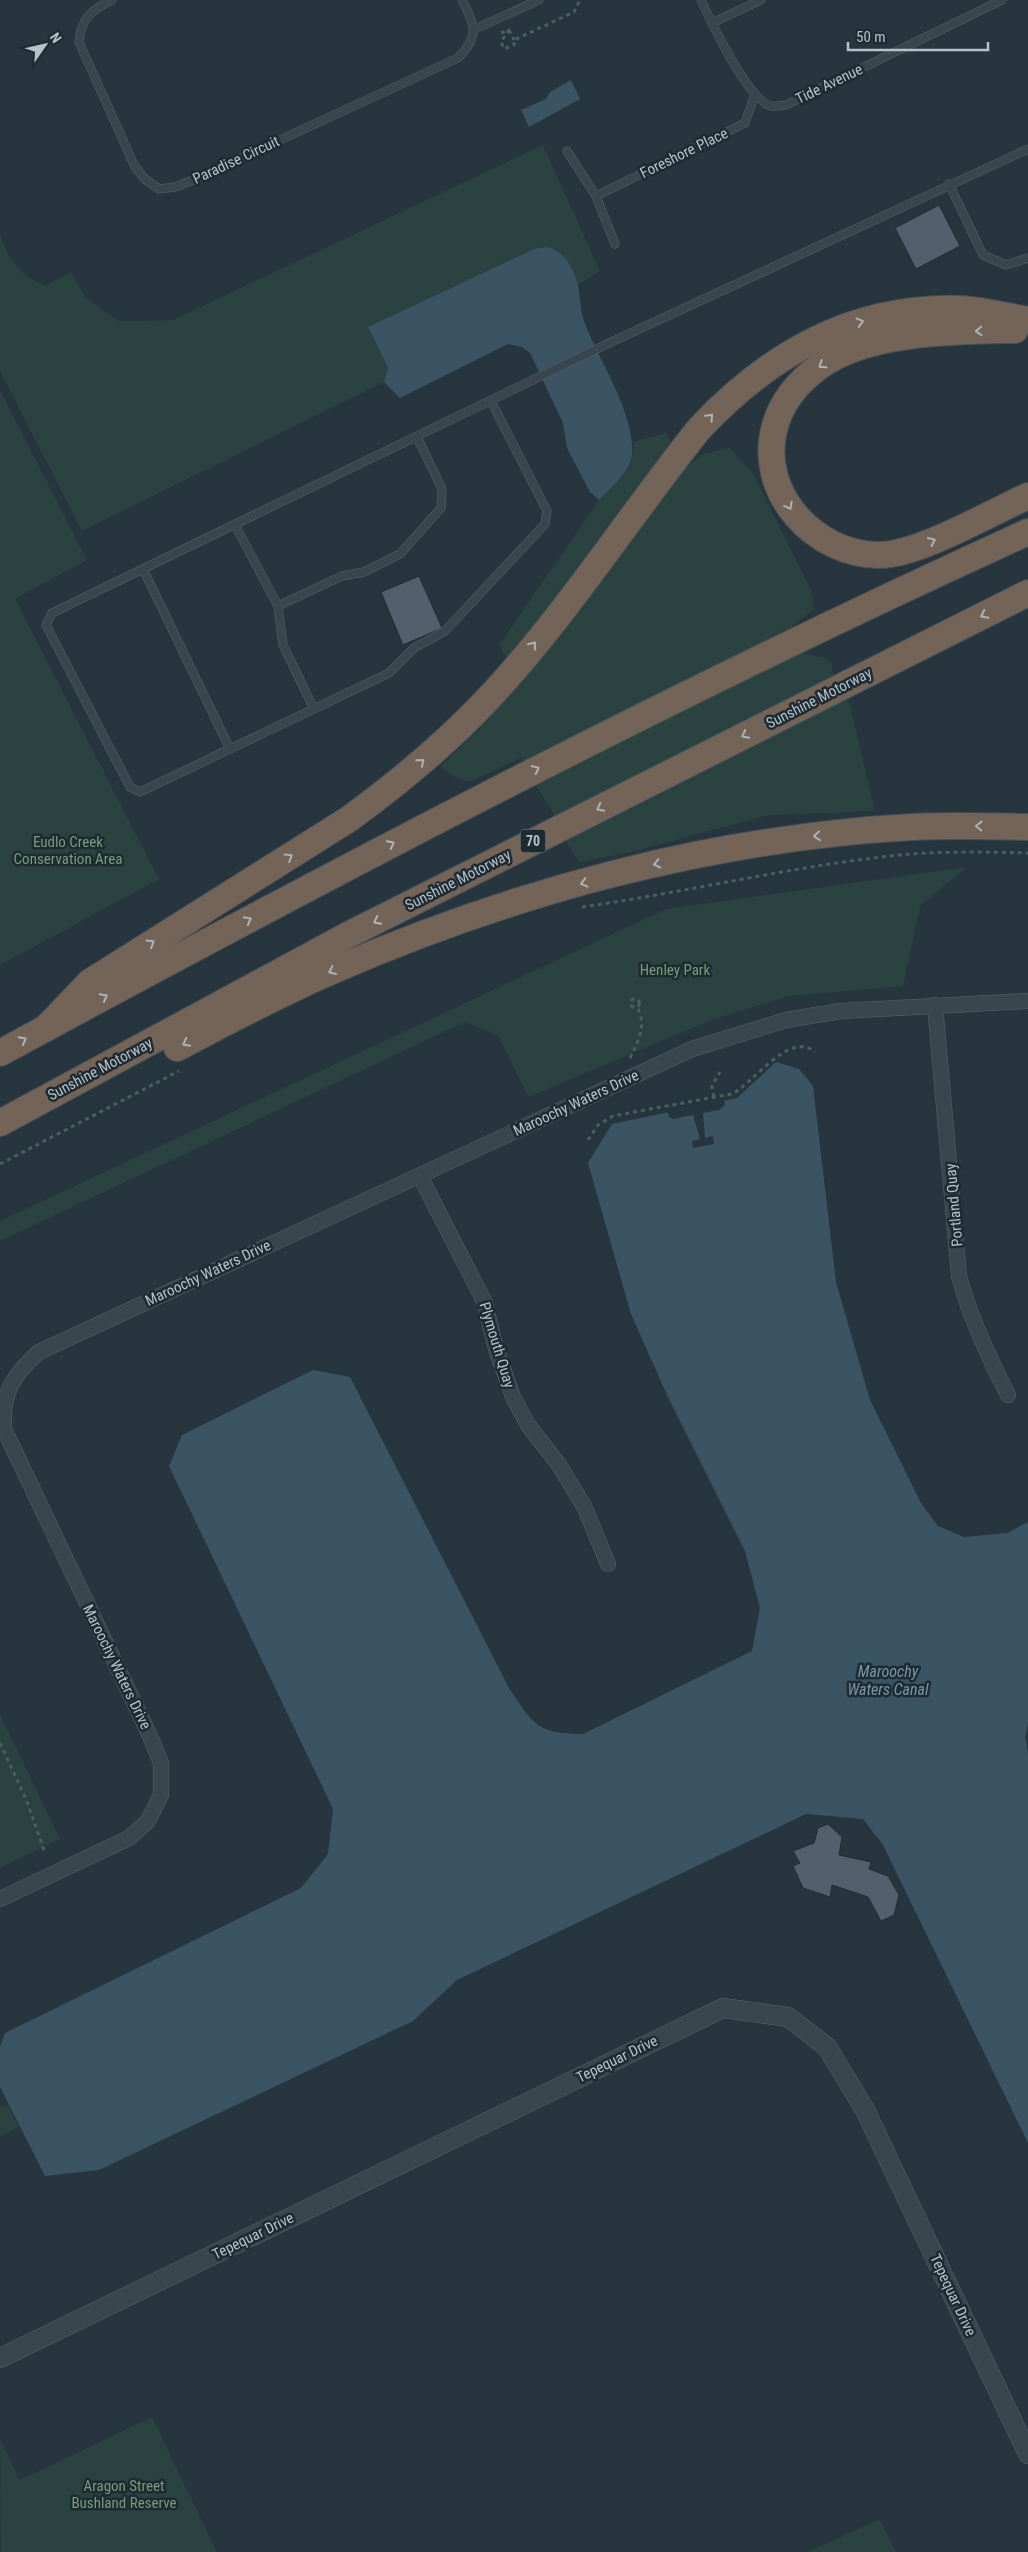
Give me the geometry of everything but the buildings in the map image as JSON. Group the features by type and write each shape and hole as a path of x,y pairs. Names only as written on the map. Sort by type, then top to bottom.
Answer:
{"highway":[{"path":"46,1028 90,982 349,819 382,795 448,739 513,670 699,429 718,408 764,368 826,334 851,325 903,313 936,309 963,309 1028,320"},
{"path":"1028,329 927,333 894,339 839,355 821,365 791,393 779,413 775,427 772,456 784,495 793,513 805,527 842,550 864,555 883,555 919,546 1028,496"},
{"path":"0,1053 330,876 528,773 806,637 1028,532"},
{"name":"Sunshine Motorway","path":"0,1122 350,934 1028,594"},
{"path":"44,1100 111,1081 267,1002 399,943 465,919 582,883 694,856 798,838 911,827 1028,827"}],"street":[{"name":"Maroochy Waters Drive","path":"0,1899 129,1838 148,1821 161,1795 161,1763 150,1736 4,1430 3,1408 10,1384 21,1367 39,1352 692,1049 786,1020 841,1011 1028,1001"},
{"name":"Portland Quay","path":"935,1005 960,1276 965,1299 984,1347 1008,1395"},
{"name":"Plymouth Quay","path":"420,1176 485,1303 496,1349 513,1397 528,1425 559,1466 584,1506 608,1564"},
{"name":"Tepequar Drive","path":"0,2358 723,2008 788,2018 827,2047 865,2110 1028,2454"}],"lane":[{"name":"Paradise Circuit","path":"112,0 87,14 80,28 79,42 135,167 145,179 159,189 175,188 274,143 458,58 470,46"},
{"path":"462,0 474,29 470,46"},
{"path":"474,29 539,0"},
{"name":"Tide Avenue","path":"702,0 720,41 755,94 770,106 786,105 1002,0"},
{"path":"712,24 761,0"},
{"name":"Foreshore Place","path":"596,196 745,123 755,94"},
{"path":"491,401 547,511 545,524 445,631 414,648 389,673 140,792 130,787 46,625 52,613 607,344 1028,148"},
{"path":"567,151 596,196 615,244"},
{"path":"949,184 983,255 1006,265 1028,258"},
{"path":"278,606 342,576 364,572 400,554 440,508 442,488 417,437"},
{"path":"235,525 278,606 283,645 314,709"},
{"path":"143,569 230,749"}],"path":[{"path":"514,40 574,12 580,0"},
{"path":"470,46 509,30"},
{"path":"509,30 514,40 514,45 504,49 501,42 509,30"},
{"path":"580,908 900,855 1028,852"},
{"path":"630,1058 642,1030 641,1015 636,1006"},
{"path":"588,1140 598,1125 614,1116 738,1092 766,1064 785,1052 808,1047 815,1052"},
{"path":"0,1164 186,1068"},
{"path":"714,1098 712,1086 720,1072"},
{"path":"0,1743 26,1799 45,1853"}],"green space":[{"path":"543,145 600,271 578,285 574,273 534,249 368,327 388,368 384,382 82,531 0,371 0,234 7,252 16,266 36,282 45,286 71,272 85,297 119,321 173,320"},
{"name":"Eudlo Creek Conservation Area","path":"0,390 87,560 15,599 159,879 0,965"},
{"path":"666,433 686,468 701,455 729,447 753,473 811,590 814,609 791,628 803,654 822,657 832,663 832,671 850,705 875,811 769,815 631,852 580,862 568,844 521,758 469,782 452,776 441,766 487,721 518,680 499,645 599,500 622,475 632,457 633,442"},
{"name":"Henley Park","path":"967,867 920,906 903,986 790,996 714,1019 528,1097 498,1035 465,1022 0,1241 0,1221 666,909"},
{"path":"0,1714 60,1839 0,1868"},
{"path":"7,2104 19,2127 0,2137 0,2107"},
{"name":"Aragon Street Bushland Reserve","path":"152,2417 217,2552 1,2552 0,2439 20,2480"},
{"path":"880,2519 896,2552 808,2552"}],"water":[{"path":"571,80 580,99 529,127 521,110 546,99 550,92"},
{"path":"548,247 564,257 574,273 584,321 628,421 631,438 631,460 624,473 599,500 590,492 567,448 563,423 530,353 522,347 508,344 400,398 384,382 388,368 368,327 534,249"},
{"name":"Maroochy Waters Canal","path":"776,1062 799,1069 813,1086 836,1282 870,1400 921,1503 938,1526 964,1537 1007,1533 1028,1522 1028,1724 1025,1736 1028,1753 1028,2143 883,1845 863,1819 806,1814 457,1980 413,2021 99,2170 45,2176 0,2087 0,2046 5,2033 301,1888 328,1854 333,1809 169,1466 182,1435 313,1370 350,1377 509,1688 531,1718 538,1725 546,1729 568,1734 583,1734 752,1651 760,1608 745,1551 667,1395 631,1314 588,1163 612,1124 737,1098"}],"pier":[{"path":"724,1098 725,1105 719,1110 703,1113 705,1138 713,1136 714,1144 693,1148 692,1141 700,1139 693,1115 673,1119 669,1117 667,1110"}]}
